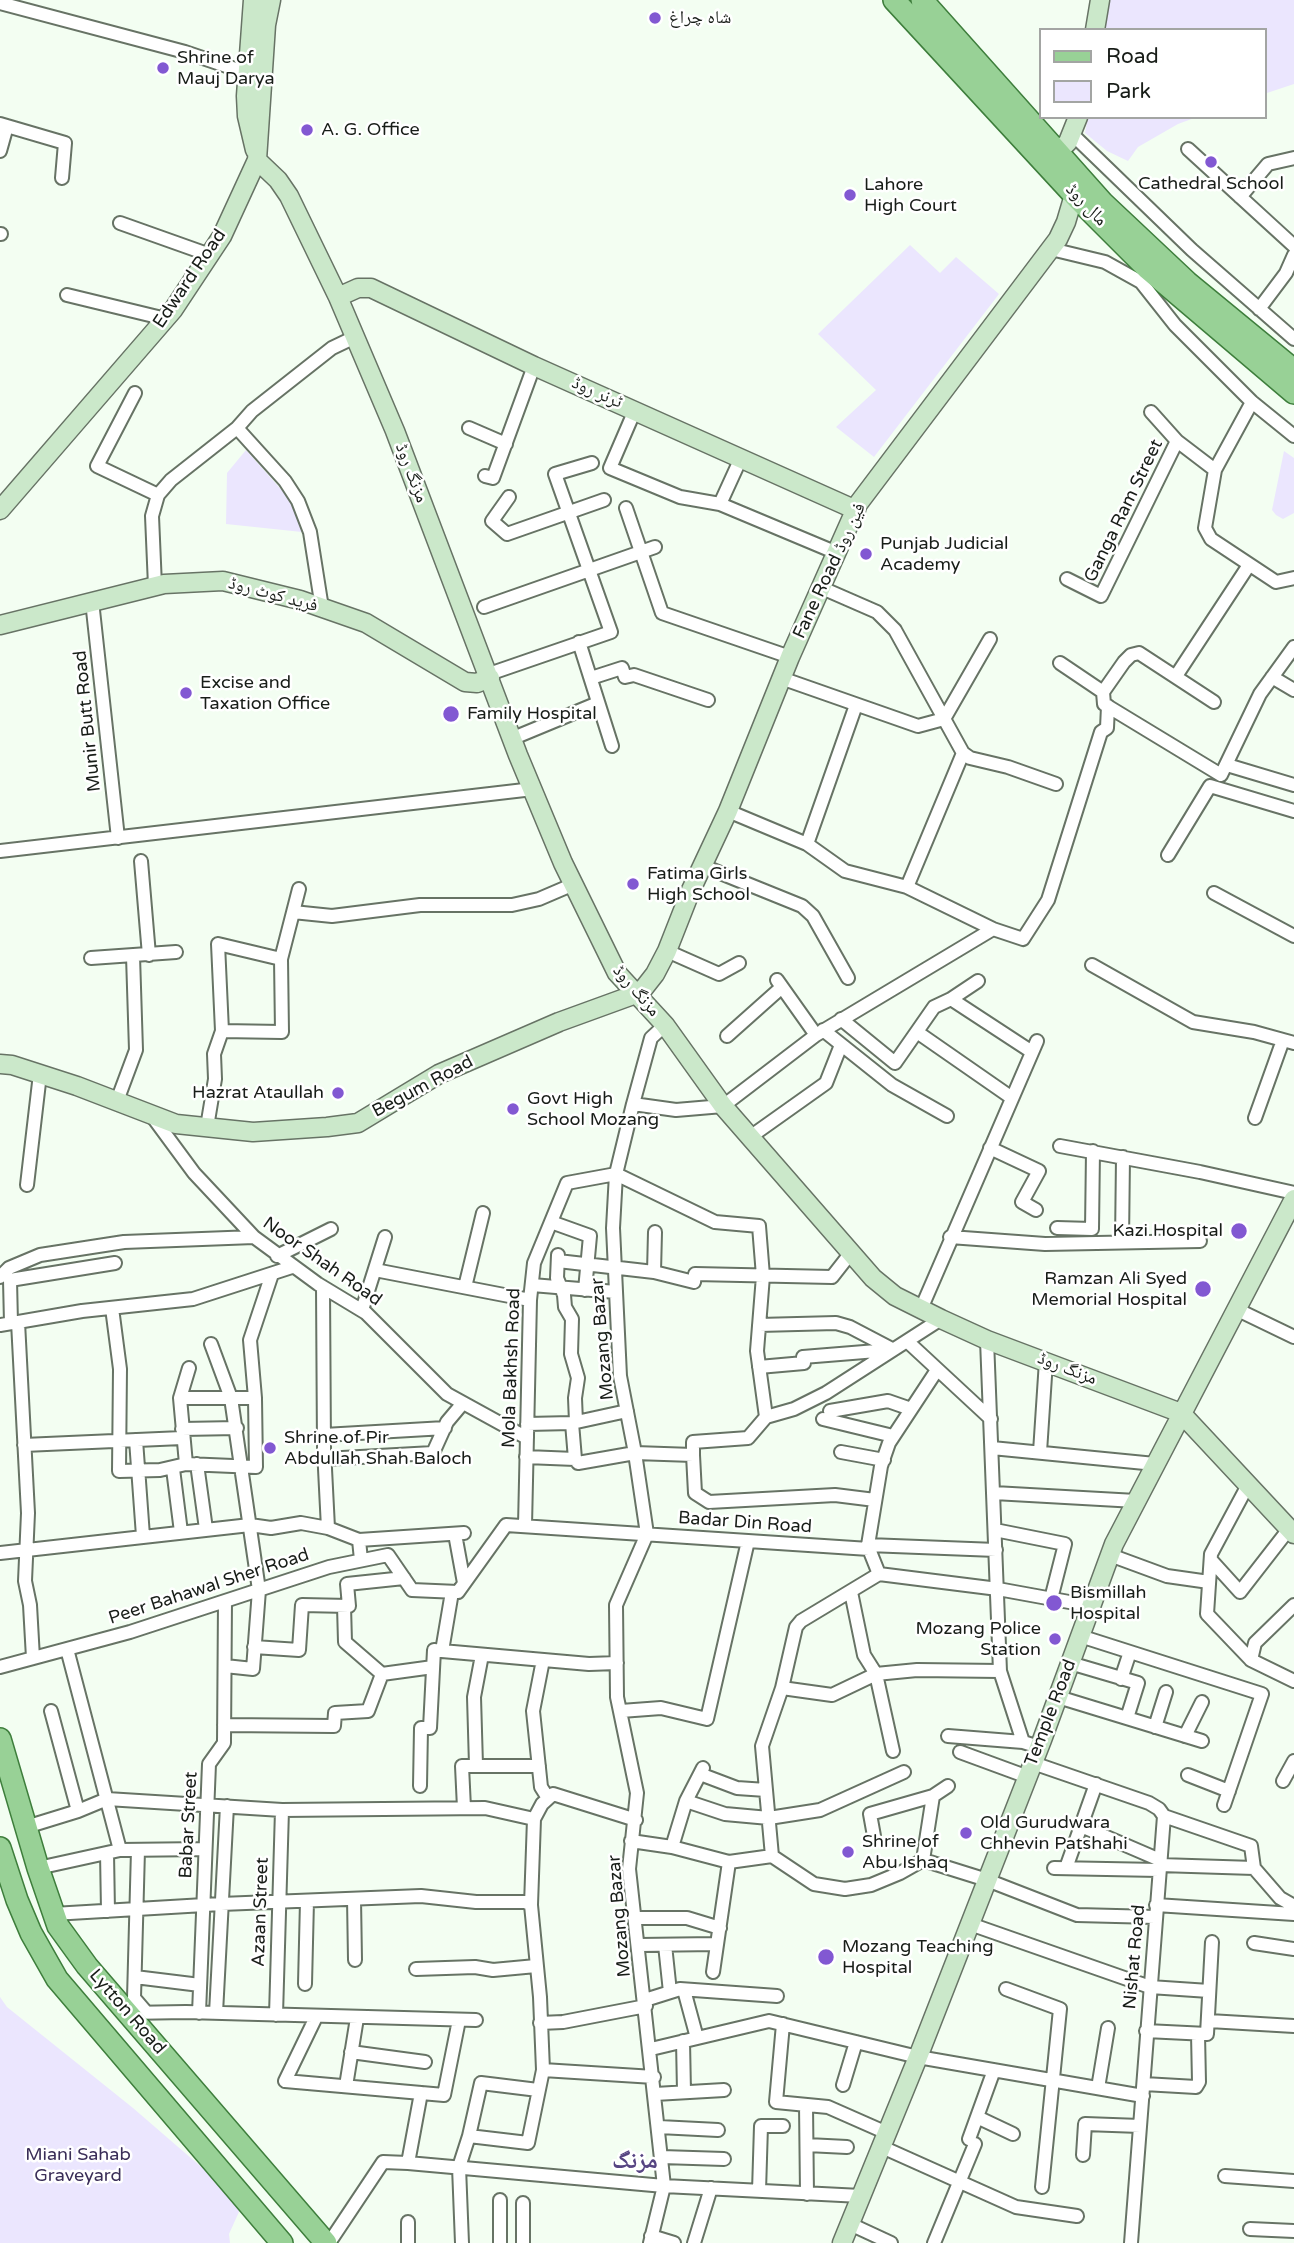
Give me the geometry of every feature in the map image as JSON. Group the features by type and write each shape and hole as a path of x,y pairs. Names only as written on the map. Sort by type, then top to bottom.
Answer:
{"main road":[{"path":"253,0 247,73 247,116 257,160"},
{"name":"Edward Road","path":"0,510 166,319 222,236 257,160 266,25 271,0"},
{"name":"مال روڈ","path":"894,0 1052,158"},
{"name":"مال روڈ","path":"922,0 1080,189 1145,276 1294,393"},
{"path":"1095,28 1100,0"},
{"path":"1052,158 1075,126"},
{"name":"مزنگ روڈ","path":"257,160 278,180 289,196 338,297 395,432 511,739 611,963 665,1025 723,1106 873,1278 895,1296 941,1319 1181,1413 1292,1532"},
{"name":"مال روڈ","path":"1080,189 1294,370"},
{"name":"Fane Road فین روڈ","path":"636,994 655,974 667,951 728,811 781,678 858,504 1051,249 1080,189"},
{"name":"ٹرنر روڈ","path":"338,297 358,288 371,288 534,366 856,510"},
{"name":"فرید کوٹ روڈ","path":"0,625 155,586 223,581 366,623 465,682 477,682 489,676"},
{"name":"Begum Road","path":"0,1064 40,1074 176,1124 253,1132 327,1127 358,1123 439,1074 559,1022 636,994"},
{"name":"Temple Road","path":"842,2243 970,1924 1031,1757 1058,1697 1110,1555 1181,1413 1294,1199"},
{"name":"Lytton Road","path":"0,1739 53,1914 70,1944 137,2012 328,2243"},
{"name":"Lytton Road","path":"0,1848 31,1933 57,1979 282,2243"},
{"path":"17,1900 46,1892"}],"street":[{"path":"0,3 185,52 247,73"},
{"path":"0,152 3,125 65,144 62,178"},
{"path":"1075,126 1192,250 1294,339"},
{"path":"1188,149 1294,246"},
{"path":"1240,197 1268,164 1294,158"},
{"path":"120,223 210,255"},
{"path":"1051,249 1105,262 1145,276 1175,325 1252,402 1294,436"},
{"path":"1259,309 1286,273 1294,255"},
{"path":"67,295 166,319"},
{"path":"155,586 152,516 158,495 171,480 237,428 252,411 332,348 355,337"},
{"path":"485,477 493,478 534,366"},
{"path":"135,393 97,466 158,495"},
{"path":"1252,402 1215,470 1205,528 1211,539 1276,582 1294,578"},
{"path":"635,410 610,468 680,497 720,504 837,553"},
{"path":"1152,412 1177,441"},
{"path":"237,428 285,481 298,501 310,532 322,608"},
{"path":"469,428 506,444"},
{"name":"Ganga Ram Street","path":"1067,579 1101,596 1177,441 1215,470"},
{"path":"720,504 741,458"},
{"path":"489,676 611,632 555,474 592,463"},
{"path":"509,497 492,521 507,534 604,500"},
{"path":"626,508 649,549 662,613 790,657"},
{"path":"484,607 649,549"},
{"path":"1176,676 1249,565"},
{"path":"822,588 877,612 886,619 915,663 962,753 970,758 1008,767 1056,784"},
{"name":"Munir Butt Road","path":"92,601 118,838"},
{"path":"781,678 918,726 944,719 990,639"},
{"path":"579,642 612,746"},
{"path":"1060,663 1105,701 1221,775 1260,694 1294,647"},
{"path":"728,811 807,844 845,871 908,887 993,929 1023,939 1048,900 1101,732 1107,727 1105,701 1131,655 1139,653 1214,702"},
{"path":"590,678 622,668 625,677 634,674 708,700"},
{"path":"1272,677 1294,690"},
{"path":"511,739 598,703"},
{"path":"807,844 856,705"},
{"path":"908,887 962,753"},
{"path":"1227,765 1294,785"},
{"path":"1168,855 1210,786 1294,811"},
{"path":"0,851 533,789"},
{"path":"141,861 149,955"},
{"path":"703,866 802,906 813,916 848,978"},
{"path":"293,912 332,916 420,905 512,905 538,899 574,884"},
{"path":"222,1031 282,1032 281,959 299,888"},
{"path":"1214,894 1294,936"},
{"path":"633,1104 676,1110 723,1106 819,1032 993,929"},
{"path":"207,1127 215,1079 214,1054 222,1031 218,944 281,959"},
{"path":"667,951 719,974 739,963"},
{"path":"91,957 176,952"},
{"path":"117,1101 136,1050 133,956"},
{"path":"1092,965 1193,1022 1254,1032 1288,1042 1255,1118"},
{"path":"841,1019 895,1063 934,1007 978,981"},
{"path":"727,1036 779,983 819,1032 841,1045 892,1085 947,1116"},
{"path":"921,1309 1034,1046 951,999"},
{"name":"Mozang Bazar","path":"650,2240 664,2186 646,2003 629,1869 637,1793 617,1697 616,1605 647,1534 620,1376 613,1228 616,1174 633,1104 651,1038 665,1025"},
{"path":"917,1032 1012,1098"},
{"path":"750,1137 826,1083 841,1045"},
{"path":"27,1185 40,1074"},
{"name":"Noor Shah Road","path":"152,1115 194,1173 254,1237 292,1267 362,1311 405,1349 447,1394 527,1438"},
{"path":"1060,1146 1294,1193"},
{"path":"990,1148 1039,1171 1022,1202 1036,1210"},
{"path":"1058,1228 1092,1229 1093,1151"},
{"path":"1122,1242 1123,1157"},
{"path":"616,1174 715,1222 759,1226 763,1276 757,1351 766,1417"},
{"name":"Mola Bakhsh Road","path":"525,1526 530,1300 534,1263 567,1183 616,1174"},
{"path":"465,1287 483,1213"},
{"path":"551,1222 590,1236 585,1290"},
{"path":"277,1256 331,1229"},
{"path":"654,1272 655,1232"},
{"path":"0,1277 9,1268 40,1255 124,1242 254,1237"},
{"path":"362,1311 385,1237"},
{"path":"950,1237 1045,1244 1200,1241"},
{"path":"575,1460 574,1422 578,1378 571,1354 572,1319 565,1307 557,1278 558,1258 587,1265 654,1272 694,1282 695,1274 832,1278 850,1254"},
{"path":"33,1658 30,1605 25,1581 28,1513 24,1445 9,1323 10,1280 115,1263"},
{"path":"9,1323 193,1299 292,1267"},
{"path":"375,1270 530,1300"},
{"path":"112,1308 120,1369 119,1471 173,1469 191,1464 256,1466 255,1398 250,1340 272,1274"},
{"path":"532,1285 616,1292"},
{"path":"323,1287 324,1459 328,1528"},
{"path":"1236,1309 1294,1337"},
{"path":"875,1500 835,1495 709,1502 695,1493 693,1442 748,1438 766,1417 794,1409 826,1393 941,1319"},
{"path":"759,1325 836,1323 850,1327 893,1350"},
{"path":"988,1339 1000,1671 1031,1757"},
{"path":"908,1342 991,1419"},
{"path":"211,1344 231,1398 237,1428 259,1590 253,1670 225,1666"},
{"path":"759,1367 804,1363 803,1357 893,1350"},
{"path":"1040,1452 1046,1361"},
{"path":"189,1368 180,1398 182,1434 206,1530"},
{"path":"937,1370 893,1436 884,1460 868,1545 996,1550"},
{"path":"180,1398 255,1398"},
{"path":"893,1436 827,1415 888,1401 911,1409"},
{"path":"324,1459 433,1452 445,1428 463,1403"},
{"path":"527,1424 574,1422 627,1411"},
{"path":"24,1445 136,1440 237,1428"},
{"path":"324,1434 445,1428"},
{"path":"136,1440 143,1536"},
{"path":"992,1448 1155,1464"},
{"path":"841,1452 884,1460"},
{"path":"526,1457 575,1460 578,1463 635,1453 693,1455"},
{"path":"173,1469 181,1532"},
{"path":"1248,1485 1211,1554 1208,1614 1251,1660 1294,1681"},
{"path":"994,1493 1136,1501"},
{"path":"0,1553 250,1525 271,1528 301,1523 328,1528 359,1540 460,1533 464,1583"},
{"name":"Badar Din Road","path":"452,1592 457,1592 506,1525 869,1549 879,1574"},
{"path":"995,1530 1065,1544 1051,1599"},
{"path":"1211,1560 1240,1592 1292,1532"},
{"path":"359,1540 361,1560"},
{"path":"621,1711 661,1708 707,1719 748,1541"},
{"name":"Peer Bahawal Sher Road","path":"0,1667 130,1632 329,1567 388,1555 412,1590 452,1592"},
{"path":"1110,1555 1167,1576 1209,1582"},
{"path":"772,1856 762,1746 782,1688 796,1627 801,1621 879,1574 998,1589 1091,1606"},
{"path":"254,1647 299,1650 302,1605 349,1606 347,1584 404,1578"},
{"path":"442,1651 452,1592"},
{"path":"851,1592 864,1655 876,1674 893,1751"},
{"name":"Babar Street","path":"199,2013 209,1764 224,1742 225,1601"},
{"path":"1251,1660 1255,1643 1294,1605"},
{"path":"344,1606 345,1642 382,1674 433,1667"},
{"path":"1080,1636 1262,1694 1224,1805"},
{"path":"67,1649 120,1850"},
{"path":"420,1786 421,1728 430,1728 434,1650 589,1664 617,1663"},
{"path":"1121,1679 1130,1652"},
{"path":"476,1765 474,1697 482,1655"},
{"path":"543,1660 533,1711 541,1787 548,1798"},
{"path":"1070,1663 1138,1683 1127,1718"},
{"path":"782,1688 831,1695 876,1674 917,1670 1000,1671"},
{"path":"225,1725 334,1726 335,1713 368,1711 382,1674"},
{"path":"1155,1727 1166,1692"},
{"path":"1058,1697 1202,1741"},
{"path":"1185,1736 1202,1702"},
{"path":"51,1711 78,1811"},
{"path":"948,1736 1031,1757 1149,1803 1164,1816 1251,1846 1254,1868 1280,1898 1294,1906"},
{"path":"960,1752 1031,1757"},
{"path":"1283,1781 1294,1761"},
{"path":"464,1808 462,1766 539,1766"},
{"path":"672,1847 687,1801 701,1771 737,1788 766,1790"},
{"path":"687,1801 725,1814 769,1818 820,1810 904,1772"},
{"path":"1188,1775 1229,1791"},
{"path":"1096,1784 1081,1826 1060,1868 1160,1865 1254,1868"},
{"path":"874,1836 870,1814 933,1796 948,1786"},
{"path":"469,2136 528,2143 543,2070 531,1905 534,1819 542,1804 553,1794 636,1820"},
{"path":"923,1860 933,1796"},
{"path":"26,1827 107,1799 282,1810 485,1808 534,1819"},
{"path":"216,2013 227,1806"},
{"name":"Azaan Street","path":"275,2015 282,1810"},
{"name":"Nishat Road","path":"1131,2243 1164,1816"},
{"path":"1081,1826 1160,1865"},
{"path":"631,1841 672,1847 729,1862 772,1856 814,1884 845,1889 871,1885 923,1860 987,1880 1077,1915 1156,1911 1294,1914"},
{"path":"38,1868 120,1850 205,1849"},
{"path":"138,1850 134,1998 137,2012 476,2020"},
{"path":"107,1853 108,1911"},
{"path":"713,1972 729,1862"},
{"path":"53,1914 421,1896 476,1902 525,1902 531,1905"},
{"path":"354,1899 355,1960"},
{"path":"305,1984 307,1901"},
{"path":"635,1918 687,1918 720,1928"},
{"path":"970,1924 1150,1987 1209,1991"},
{"path":"1146,2031 1207,2034 1212,1942"},
{"path":"1254,1943 1294,1949"},
{"path":"639,1945 717,1944"},
{"path":"665,1945 670,1992"},
{"path":"416,1969 475,1967 493,1970 536,1966"},
{"path":"135,1977 200,1985"},
{"path":"1006,1989 1060,2009 1042,2188"},
{"path":"540,2023 564,2022 646,2003 670,1992 684,1990 777,1996"},
{"path":"684,1990 697,2038"},
{"path":"317,2017 285,2081 444,2095 459,2020"},
{"path":"346,2087 357,2018"},
{"path":"651,2049 769,2021 918,2057 1098,2088 1143,2090 1196,2087 1199,2082 1198,2034"},
{"path":"1209,2021 1294,2026"},
{"path":"783,2024 776,2102 828,2107 960,2182 1016,2207 1077,2216"},
{"path":"1098,2088 1108,2028"},
{"path":"683,2041 684,2092"},
{"path":"843,2085 856,2042"},
{"path":"351,2053 425,2062"},
{"path":"543,2070 654,2077"},
{"path":"934,2243 960,2182 977,2117 994,2070"},
{"path":"462,2243 459,2167 481,2083 538,2090"},
{"path":"656,2094 724,2090"},
{"path":"408,2163 421,2093"},
{"path":"806,2105 807,2194"},
{"path":"977,2117 1013,2134"},
{"path":"1083,2154 1085,2124 1140,2126"},
{"path":"759,2191 761,2126 783,2126"},
{"path":"659,2127 718,2130"},
{"path":"807,2145 847,2147"},
{"path":"662,2157 724,2159"},
{"path":"328,2243 383,2162 664,2186 861,2196"},
{"path":"1225,2176 1294,2181"},
{"path":"694,2243 711,2188"},
{"path":"500,2200 500,2243"},
{"path":"523,2203 523,2243"},
{"path":"408,2222 408,2243"},
{"path":"850,2224 891,2243"},
{"path":"1250,2230 1294,2231"},
{"path":"650,2240 674,2243"}],"green space":[{"path":"1108,0 1294,0 1294,84 1266,93 1266,28 1103,28"},
{"path":"1088,119 1192,119 1138,147 1128,161 1107,151 1085,133"},
{"path":"910,245 940,273 956,257 999,294 874,457 836,427 876,390 818,334"},
{"path":"246,450 294,504 302,532 226,524 227,473"},
{"path":"1284,451 1294,458 1294,513 1283,519 1272,510"},
{"name":"Miani Sahab Graveyard","path":"0,1997 7,2007 133,2108 243,2203 229,2234 230,2243 0,2243"}],"place":[{"name":"شاہ چراغ","path":"655,18"},
{"name":"Shrine of Mauj Darya","path":"163,68"},
{"name":"A. G. Office","path":"307,130"},
{"name":"Cathedral School","path":"1211,162"},
{"name":"Lahore High Court","path":"850,195"},
{"name":"Punjab Judicial Academy","path":"866,554"},
{"name":"Excise and Taxation Office","path":"186,693"},
{"name":"Family Hospital","path":"451,714"},
{"name":"Fatima Girls High School","path":"633,884"},
{"name":"Hazrat Ataullah","path":"338,1093"},
{"name":"Govt High School Mozang","path":"513,1109"},
{"name":"Kazi Hospital","path":"1239,1231"},
{"name":"Ramzan Ali Syed Memorial Hospital","path":"1203,1289"},
{"name":"Shrine of Pir Abdullah Shah Baloch","path":"270,1448"},
{"name":"Bismillah Hospital","path":"1054,1603"},
{"name":"Mozang Police Station","path":"1055,1639"},
{"name":"Old Gurudwara Chhevin Patshahi","path":"966,1833"},
{"name":"Shrine of Abu Ishaq","path":"848,1852"},
{"name":"Mozang Teaching Hospital","path":"826,1957"}],"district":[{"name":"مزنگ","path":"635,2162"}]}
